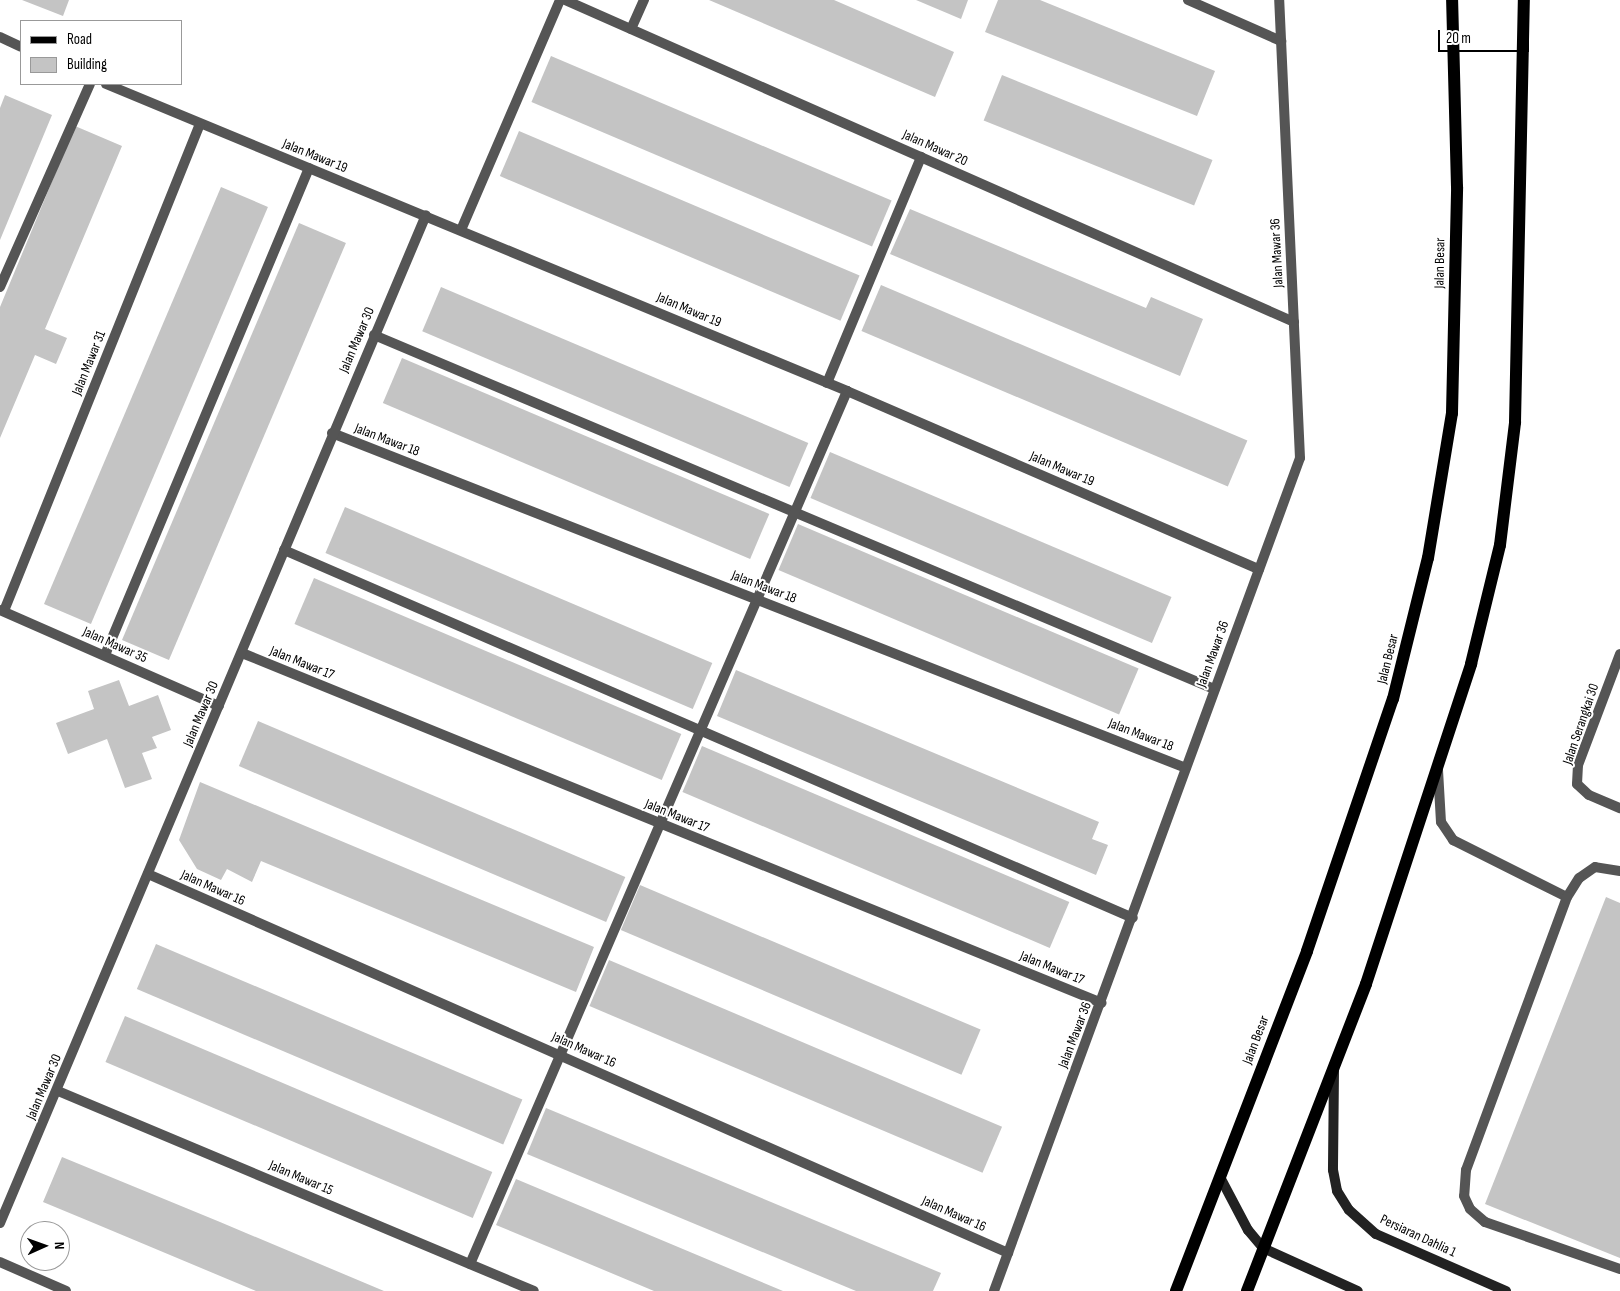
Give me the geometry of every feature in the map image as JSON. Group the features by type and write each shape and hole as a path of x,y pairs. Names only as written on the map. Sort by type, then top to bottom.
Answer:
{"main road":[{"name":"Jalan Besar","path":"1176,1291 1307,950 1393,699 1428,558 1452,413 1457,187 1452,0"},
{"path":"1247,1291 1366,984 1471,664 1500,545 1515,422 1524,0"}],"street":[{"path":"461,230 560,0"},
{"name":"Jalan Mawar 20","path":"565,0 1294,322"},
{"path":"631,28 644,0"},
{"path":"1188,0 1281,41"},
{"name":"Jalan Mawar 36","path":"994,1291 1102,1003 1214,689 1300,458 1279,0"},
{"path":"0,38 20,47"},
{"path":"0,287 90,85"},
{"name":"Jalan Mawar 19","path":"108,85 847,391 1259,569"},
{"name":"Jalan Mawar 31","path":"2,611 200,124"},
{"path":"827,383 921,157"},
{"path":"104,656 309,168"},
{"name":"Jalan Mawar 30","path":"0,1223 58,1091 332,433 426,215"},
{"path":"374,335 794,510 1214,689"},
{"path":"470,1264 661,824 755,598 847,391"},
{"name":"Jalan Mawar 18","path":"332,433 1186,768"},
{"path":"284,550 1132,918"},
{"name":"Jalan Mawar 35","path":"2,611 219,706"},
{"name":"Jalan Mawar 17","path":"242,653 1102,1003"},
{"name":"Jalan Serangkai 30","path":"1620,654 1578,765 1577,784 1589,795 1620,808"},
{"path":"1438,767 1441,822 1454,840 1567,897"},
{"path":"1620,871 1595,867 1579,878 1567,897 1466,1170 1464,1196 1470,1209 1485,1222 1620,1269"},
{"name":"Jalan Mawar 16","path":"148,874 1008,1253"},
{"name":"Persiaran Dahlia 1","path":"1334,1065 1333,1170 1337,1191 1348,1210 1376,1234 1506,1291"},
{"name":"Jalan Mawar 15","path":"58,1091 534,1291"},
{"path":"1220,1176 1243,1223 1264,1248 1358,1291"},
{"path":"0,1262 66,1291"}],"building":[{"path":"22,0 69,0 63,16"},
{"path":"709,0 834,0 954,52 935,97"},
{"path":"916,0 968,0 961,19"},
{"path":"998,0 1040,0 1215,71 1197,116 985,32"},
{"path":"551,56 892,201 872,247 531,102"},
{"path":"1002,75 1212,160 1194,205 984,120"},
{"path":"5,95 52,115 0,240 0,108"},
{"path":"75,126 122,146 45,329 67,338 56,364 35,355 0,438 0,307"},
{"path":"519,131 860,276 840,321 500,176"},
{"path":"221,187 268,207 91,624 44,604"},
{"path":"910,209 1146,308 1151,297 1203,319 1180,376 890,254"},
{"path":"299,223 346,243 169,660 122,640"},
{"path":"881,285 1247,441 1228,487 861,331"},
{"path":"441,287 808,443 790,487 422,331"},
{"path":"402,358 769,514 750,559 383,403"},
{"path":"830,452 1172,597 1152,643 810,498"},
{"path":"345,507 712,663 693,709 325,553"},
{"path":"798,524 1139,669 1119,715 778,570"},
{"path":"314,578 681,734 662,780 294,624"},
{"path":"736,670 1099,822 1092,839 1108,845 1096,875 717,716"},
{"path":"119,680 129,706 158,695 171,730 152,737 157,748 142,753 152,779 125,788 107,739 68,754 56,723 94,709 88,691"},
{"path":"258,721 625,877 606,922 239,766"},
{"path":"702,746 1069,902 1050,948 682,792"},
{"path":"200,782 594,947 576,992 261,861 252,882 227,869 221,880 197,869 179,840"},
{"path":"640,885 981,1030 961,1075 621,930"},
{"path":"1606,897 1620,903 1620,1258 1485,1204"},
{"path":"156,944 522,1100 503,1145 137,989"},
{"path":"609,960 1002,1127 983,1173 589,1006"},
{"path":"125,1016 492,1172 473,1218 105,1062"},
{"path":"546,1108 941,1273 933,1291 856,1291 527,1154"},
{"path":"62,1157 384,1291 256,1291 43,1202"},
{"path":"516,1179 783,1291 654,1291 496,1225"}]}
